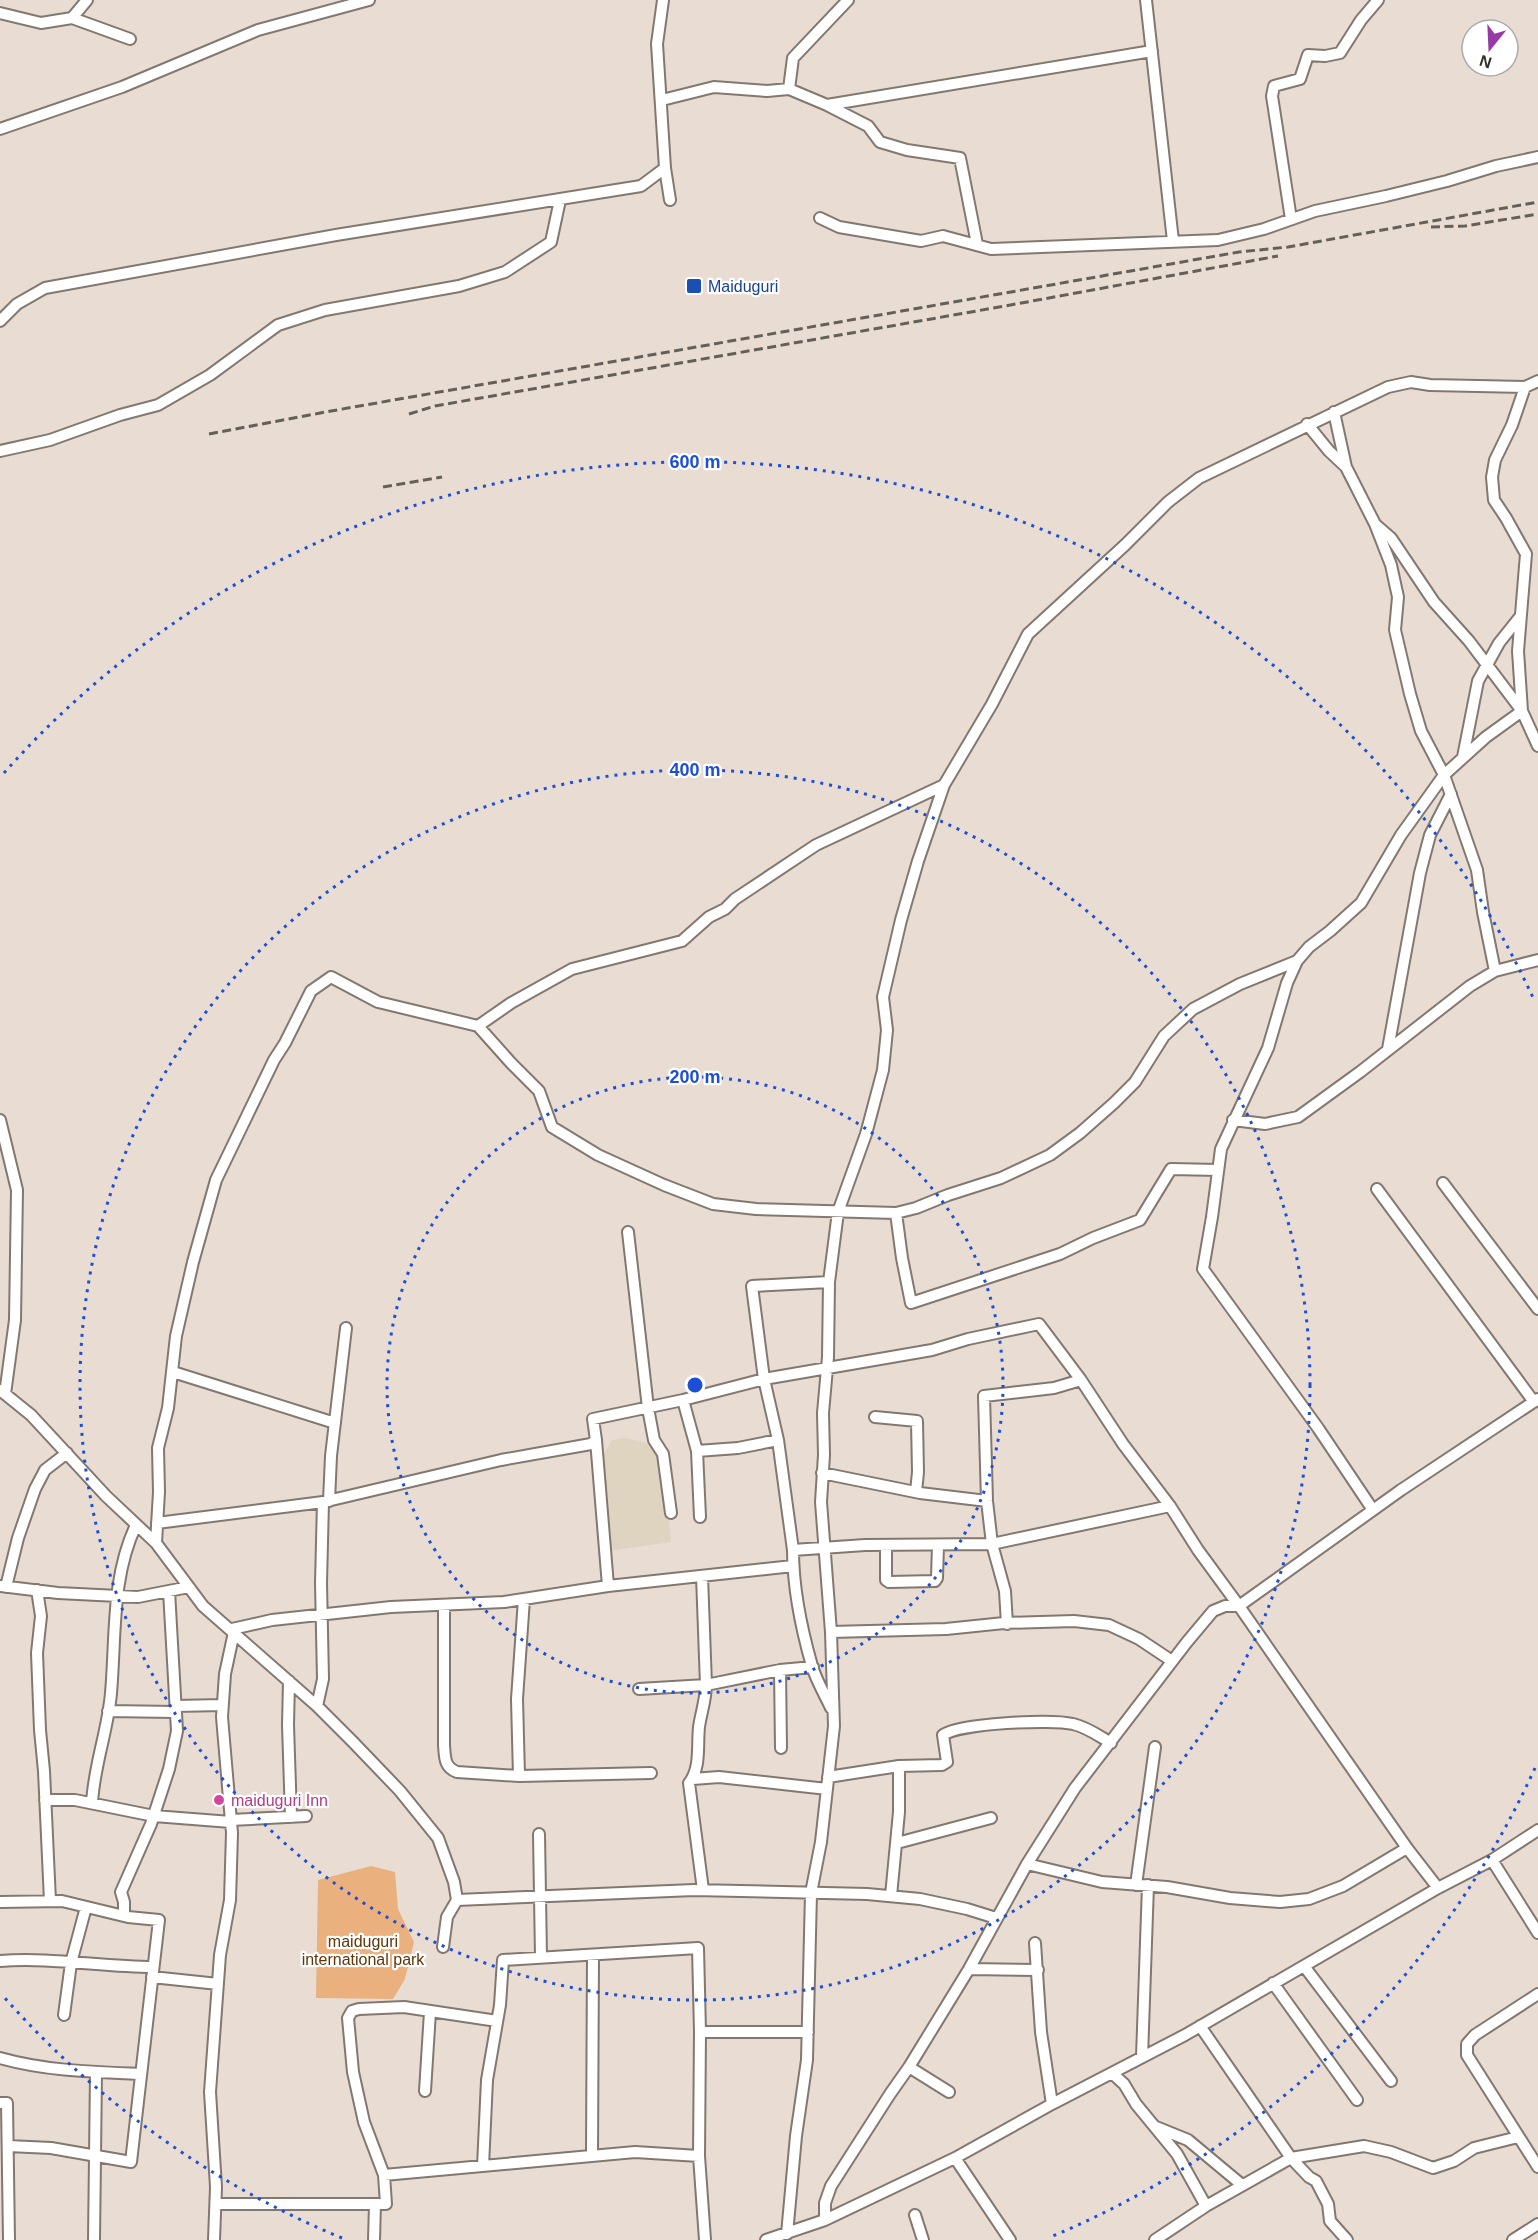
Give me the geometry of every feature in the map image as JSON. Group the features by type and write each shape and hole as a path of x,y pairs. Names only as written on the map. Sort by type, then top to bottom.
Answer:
{"street":[{"path":"72,18 87,0"},
{"path":"0,129 122,87 258,30 369,0"},
{"path":"663,0 657,44 665,168 670,200"},
{"path":"789,89 793,58 848,0"},
{"path":"1146,0 1173,241"},
{"path":"1291,219 1272,96 1274,86 1300,79 1308,55 1325,56 1340,53 1361,20 1378,0"},
{"path":"0,13 41,23 72,18 130,39"},
{"path":"827,105 1152,51"},
{"path":"662,100 714,87 767,91 789,89 868,126 880,142 908,150 960,158 977,244"},
{"path":"820,218 839,227 921,242 943,236 991,249 1218,240 1264,229 1315,211 1447,181 1496,166 1538,157"},
{"path":"0,321 17,304 45,288 336,235 641,186 665,168"},
{"path":"0,450 50,440 120,415 158,405 210,375 278,325 325,310 459,286 505,272 550,242 560,200"},
{"path":"787,2234 796,2136 807,2060 811,1893 822,1842 832,1750 831,1632 821,1502 830,1282 838,1212 866,1134 883,1070 887,1030 883,997 901,920 944,785 992,704 1028,634 1168,502 1199,478 1307,424 1388,387 1412,382 1430,385 1525,387 1538,381"},
{"path":"1522,711 1518,651 1526,554 1494,500 1492,477 1495,460 1512,426 1525,387"},
{"path":"1334,412 1346,467 1375,524 1397,586 1395,630 1410,694 1421,731 1444,775 1477,870 1495,970"},
{"path":"1307,424 1329,451 1346,467"},
{"path":"1375,524 1391,538 1434,602 1469,641 1522,711 1538,746"},
{"path":"1463,757 1478,681 1499,643 1520,618"},
{"path":"1373,1510 1318,1428 1203,1269 1221,1149 1268,1048 1287,982 1297,961 1309,947 1361,903 1401,835 1444,775 1486,736 1522,711"},
{"path":"478,1026 511,1003 572,969 682,941 709,917 725,909 772,872 816,845 944,785"},
{"path":"1388,1049 1420,873 1430,835 1451,794"},
{"path":"1233,1120 1266,1124 1298,1117 1470,986 1495,970 1538,960"},
{"path":"156,1544 159,1492 158,1448 168,1408 176,1336 193,1262 216,1180 274,1060 311,991 331,977 378,1002 478,1026 539,1091 552,1127 598,1155 664,1185 713,1204 756,1209 896,1213 1001,1178 1050,1155 1080,1134 1135,1082 1164,1036 1193,1009 1240,984 1297,961"},
{"path":"0,1120 17,1190 15,1320 2,1392 31,1415 106,1496 156,1544 203,1606 317,1706 400,1791 438,1838 454,1882 457,1900 447,1917 443,1947"},
{"path":"896,1213 911,1303 1060,1254 1093,1238 1140,1220 1171,1169 1218,1170"},
{"path":"1443,1183 1538,1309"},
{"path":"825,2220 825,2203 831,2186 909,2067 969,1969 1027,1864 1075,1788 1213,1611 1225,1606 1239,1606 1373,1510 1536,1401 1377,1189"},
{"path":"628,1232 648,1408 654,1440 663,1455 672,1513"},
{"path":"830,1282 752,1286 764,1378 778,1440 793,1550 793,1566 813,1667 833,1713"},
{"path":"608,1586 593,1419 683,1400 764,1378 932,1350 968,1339 1039,1324 1081,1380 1123,1444 1170,1506 1198,1550 1407,1848 1438,1888"},
{"path":"317,1706 323,1679 321,1582 326,1502 346,1328"},
{"path":"173,1372 334,1423"},
{"path":"1007,1624 1005,1591 992,1544 987,1501 984,1396 1054,1388 1081,1380"},
{"path":"683,1400 697,1451 700,1517"},
{"path":"875,1417 917,1421 916,1492"},
{"path":"157,1522 326,1502 501,1460 591,1444 596,1440"},
{"path":"697,1451 738,1448 778,1440"},
{"path":"67,1453 45,1470 35,1489 3,1586 138,1597 189,1587"},
{"path":"822,1473 916,1492 987,1501"},
{"path":"793,1550 886,1545 992,1544 1170,1506"},
{"path":"92,1803 93,1777 111,1695 116,1596 127,1544 136,1525"},
{"path":"886,1545 886,1580 889,1582 935,1581 938,1545"},
{"path":"233,1631 272,1620 323,1614 524,1599 608,1586 793,1566"},
{"path":"702,1576 706,1685 699,1727 698,1756 693,1779 689,1783 703,1890"},
{"path":"38,1590 41,1616 37,1653 50,1901"},
{"path":"124,1916 121,1892 154,1816 169,1769 177,1731 169,1591"},
{"path":"519,1776 517,1699 524,1599"},
{"path":"444,1605 446,1763 450,1770 519,1776 651,1773"},
{"path":"831,1632 946,1629 1074,1621 1109,1625 1139,1639 1172,1661"},
{"path":"214,2240 216,2204 210,2092 220,1954 230,1900 231,1821 222,1718 225,1674 233,1631"},
{"path":"639,1689 706,1685 813,1667"},
{"path":"780,1671 781,1748"},
{"path":"289,1681 291,1817"},
{"path":"108,1711 223,1705"},
{"path":"693,1779 827,1783 899,1766 942,1765 947,1762 943,1735 975,1725 1048,1722 1072,1724 1087,1729 1111,1743"},
{"path":"1142,2057 1142,1885 1155,1747"},
{"path":"891,1896 897,1843 899,1766"},
{"path":"45,1800 75,1800 154,1816 231,1821 306,1816"},
{"path":"897,1843 991,1818"},
{"path":"766,2240 825,2220 955,2158 1200,2026 1438,1888 1492,1860 1538,1830"},
{"path":"539,1834 541,1957"},
{"path":"1027,1864 1102,1882 1280,1902 1309,1899 1343,1886 1407,1848"},
{"path":"1492,1860 1538,1933"},
{"path":"457,1900 703,1890 811,1893 920,1899 968,1909 996,1918"},
{"path":"0,1902 62,1901 124,1916 159,1920 131,2162 51,2148 8,2146"},
{"path":"64,2015 71,1963 86,1907"},
{"path":"1035,1943 1041,2032 1052,2104"},
{"path":"483,2166 488,2080 503,1960 592,1956 698,1947 699,2156 705,2240"},
{"path":"592,1956 592,2155"},
{"path":"0,1961 47,1960 152,1972 218,1984"},
{"path":"1304,1966 1392,2081"},
{"path":"969,1969 1038,1970"},
{"path":"1273,1983 1356,2100"},
{"path":"1538,1994 1475,2035 1467,2044 1467,2055 1538,2167"},
{"path":"216,2204 386,2204 384,2175 364,2122 353,2072 348,2018 352,2011 404,2007 497,2021"},
{"path":"425,2091 430,2012"},
{"path":"1200,2026 1291,2158 1316,2181 1328,2204 1330,2220 1341,2238"},
{"path":"700,2032 808,2032"},
{"path":"0,2058 21,2064 96,2073 141,2074"},
{"path":"909,2067 949,2092"},
{"path":"94,2240 96,2073"},
{"path":"1113,2074 1124,2084 1136,2104 1177,2154 1206,2206"},
{"path":"0,2103 7,2103 8,2146 3,2211 9,2240"},
{"path":"1156,2127 1188,2140 1242,2185"},
{"path":"1155,2240 1206,2206 1291,2158 1364,2146 1391,2152 1427,2168 1433,2168 1454,2161 1474,2148 1518,2137"},
{"path":"384,2175 635,2152 699,2156"},
{"path":"955,2158 1010,2240"},
{"path":"374,2240 375,2204"},
{"path":"915,2215 923,2240"},
{"path":"1513,2240 1538,2224"}],"shaded area":[{"path":"626,1438 658,1446 667,1492 671,1542 609,1551 602,1458 612,1440"}],"green space":[{"name":"maiduguri international park","path":"371,1866 395,1872 398,1909 414,1942 405,1979 393,1999 316,1998 318,1880"}],"railway":[{"path":"209,434 1239,252 1288,247 1538,202"},
{"path":"1431,227 1465,226 1538,214"},
{"path":"409,414 435,406 1278,256"},
{"path":"383,487 442,477"}],"place":[{"name":"Maiduguri","path":"694,286"},
{"name":"maiduguri Inn","path":"219,1800"}]}
